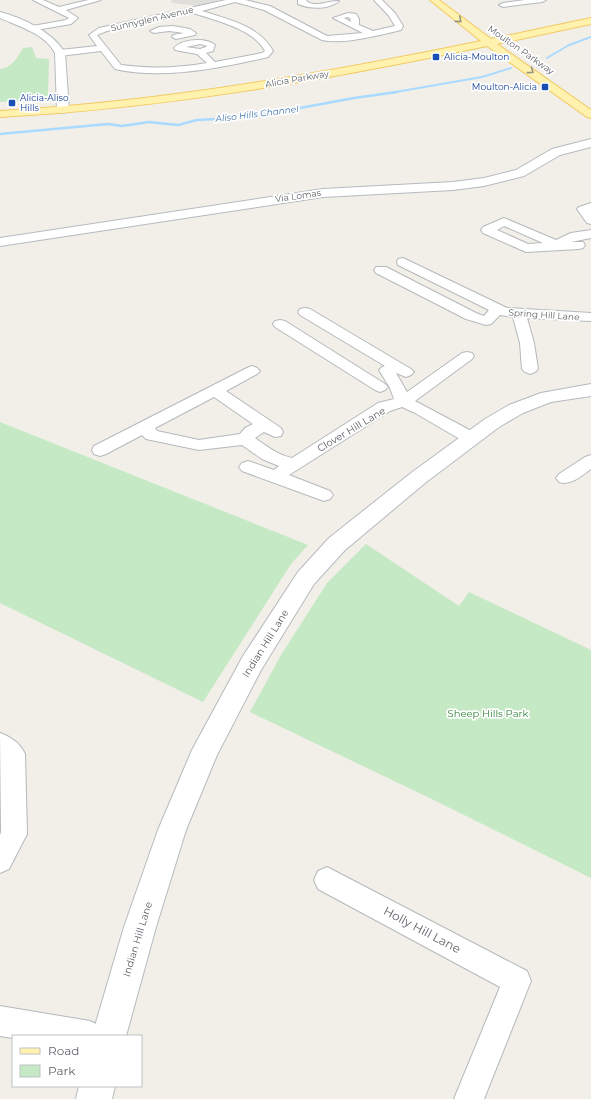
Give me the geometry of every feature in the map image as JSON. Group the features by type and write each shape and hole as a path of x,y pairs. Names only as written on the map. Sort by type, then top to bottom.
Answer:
{"main road":[{"name":"Moulton Parkway","path":"434,0 462,36 480,35 591,115"},
{"name":"Alicia Parkway","path":"0,114 176,92 325,66 462,36 480,35 591,15"},
{"name":"Alicia Parkway","path":"0,107 62,106 162,101 258,86 506,39 591,21"},
{"name":"Moulton Parkway","path":"495,32 518,47"}],"street":[{"path":"30,29 68,22 74,18 38,0"},
{"path":"60,10 97,0"},
{"path":"235,0 267,8 325,38 331,39 394,30 399,26 392,15 378,0"},
{"name":"Sunnyglen Avenue","path":"104,48 94,34 122,26 164,18 235,0"},
{"path":"302,0 301,2 314,6 335,1 332,0"},
{"path":"503,5 542,0"},
{"path":"60,53 104,48 118,67 136,70 194,68 256,57 265,55 269,52 268,48 261,41 243,28 192,10"},
{"path":"0,15 30,29 52,41 57,46 60,53 62,106"},
{"path":"122,26 132,31 151,31 167,27 179,27 192,33 176,37"},
{"path":"355,26 372,34"},
{"path":"200,52 213,64"},
{"name":"Via Lomas","path":"0,242 323,193 453,186 484,182 520,173 556,152 591,144"},
{"path":"591,206 583,209 591,220"},
{"path":"579,245 556,245 575,236 591,234"},
{"name":"Spring Hill Lane","path":"403,262 504,312 590,320"},
{"name":"Spring Hill Lane","path":"381,270 471,316 486,321 498,309"},
{"path":"412,286 431,276"},
{"path":"305,312 333,328 396,369"},
{"path":"519,313 527,343 530,369"},
{"path":"280,324 380,387"},
{"path":"308,342 333,328"},
{"name":"Clover Hill Lane","path":"278,478 283,472 384,407 403,402 467,356"},
{"path":"366,378 396,369"},
{"path":"396,369 398,388 403,402 421,409 471,438"},
{"path":"100,450 252,371"},
{"path":"144,428 152,434 199,445 245,439 251,432 269,429 215,390"},
{"name":"Indian Hill Lane","path":"109,1035 140,927 172,830 204,750 252,663 306,578 337,544 492,423 516,409 547,397 591,390"},
{"path":"245,439 268,456 295,464"},
{"path":"564,478 591,461"},
{"path":"248,467 324,495"},
{"path":"0,743 13,754 14,834 0,860"},
{"name":"Holly Hill Lane","path":"327,880 517,981 469,1099"},
{"path":"0,1021 84,1035"},
{"path":"94,1099 97,1087"}],"shaded area":[{"path":"171,0 220,0 199,6 172,3"}],"green space":[{"path":"32,47 36,58 49,59 48,96 38,100 0,102 0,69 8,66 17,59 23,48"},
{"path":"0,422 308,545 291,564 203,702 0,603"},
{"name":"Sheep Hills Park","path":"366,544 459,606 469,592 591,650 591,878 438,802 250,712 281,655 327,583"}],"waterway":[{"name":"Aliso Hills Channel","path":"547,58 569,45 591,37"},
{"name":"Aliso Hills Channel","path":"391,93 482,77 511,68"},
{"name":"Aliso Hills Channel","path":"391,93 397,92"},
{"name":"Aliso Hills Channel","path":"0,134 108,124 122,126 149,122 178,125 197,120 233,118 273,113 391,93"}],"place":[{"name":"Alicia-Moulton","path":"436,57"},
{"name":"Moulton-Alicia","path":"545,87"},
{"name":"Alicia-Aliso Hills","path":"12,103"}]}
